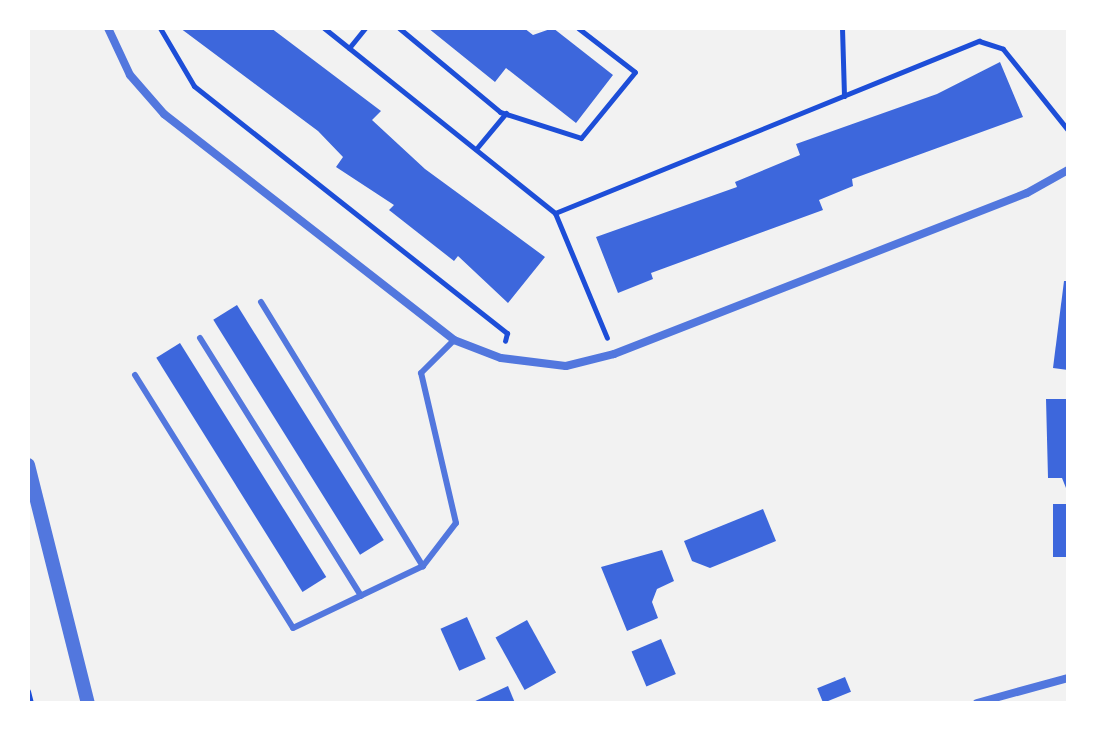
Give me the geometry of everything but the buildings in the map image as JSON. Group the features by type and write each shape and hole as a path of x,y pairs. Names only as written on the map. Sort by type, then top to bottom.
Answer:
{"street":[{"path":"108,28 130,75 164,114 454,340 501,358 566,366 614,354 1027,193 1068,170"},
{"path":"28,465 88,703"},
{"path":"977,703 1068,678"}],"lane":[{"path":"261,302 423,566"},
{"path":"200,338 361,596"},
{"path":"135,375 293,628 423,566 456,523 421,373 454,340"}],"path":[{"path":"160,28 194,86 507,333 501,358"},
{"path":"324,28 555,213 614,354"},
{"path":"349,48 365,28"},
{"path":"399,28 506,113 581,138 635,72 578,28"},
{"path":"842,28 844,96"},
{"path":"555,213 844,96 991,42 1068,130"},
{"path":"476,149 506,113"},
{"path":"28,691 31,703"}]}
